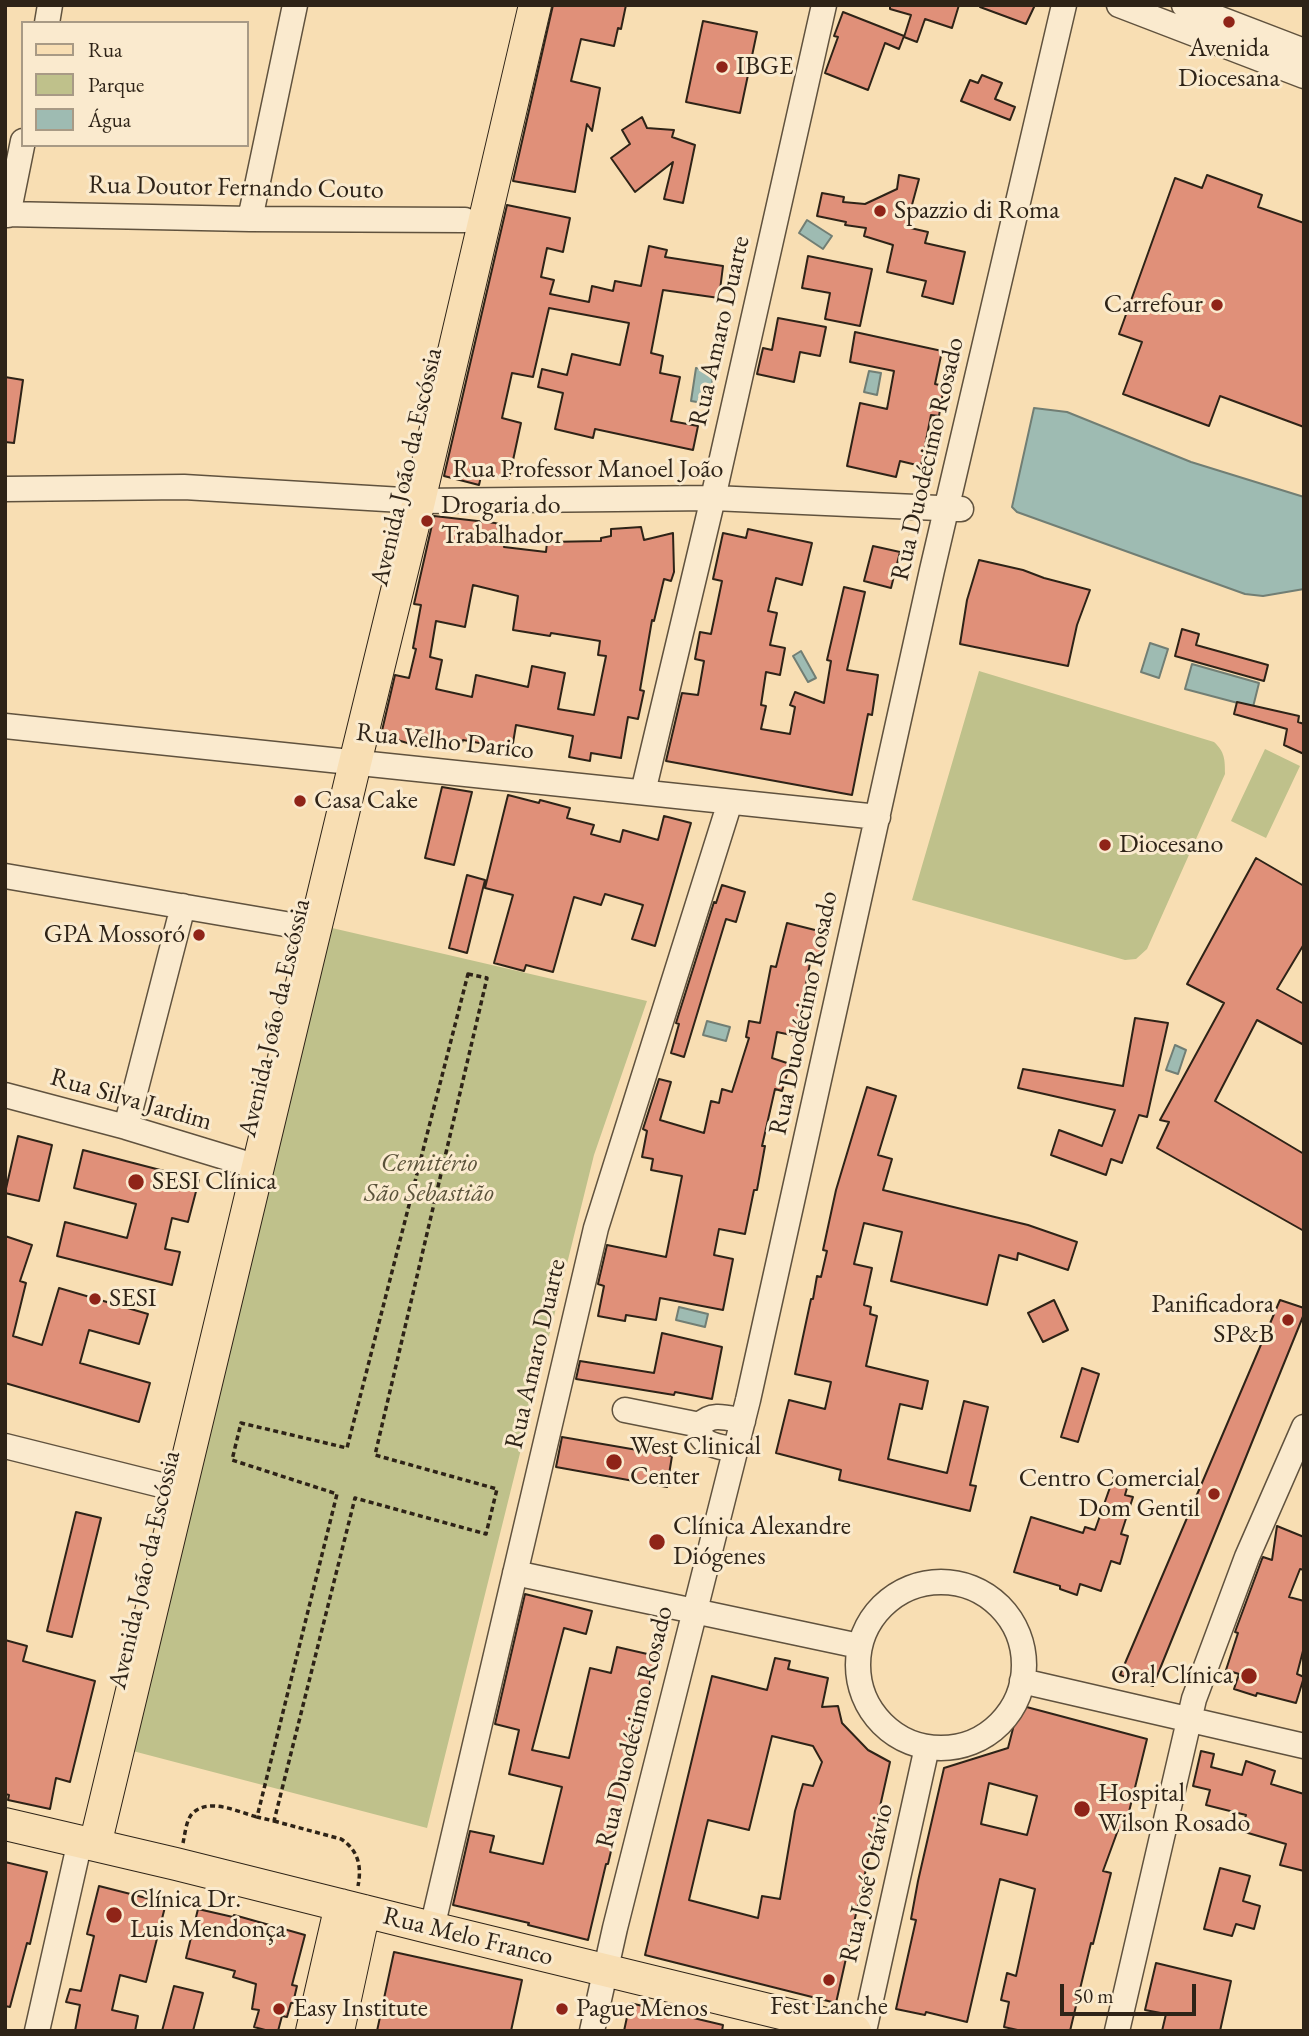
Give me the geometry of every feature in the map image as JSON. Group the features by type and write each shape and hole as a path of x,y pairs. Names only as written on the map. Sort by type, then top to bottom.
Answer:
{"main road":[{"name":"Avenida João da Escóssia","path":"410,500 465,220 513,5"},
{"name":"Avenida João da Escóssia","path":"88,1843 345,762 535,5"},
{"name":"Avenida João da Escóssia","path":"88,1843 165,1486 297,926 345,762"},
{"name":"Rua Melo Franco","path":"5,1824 855,2031"},
{"path":"312,2031 352,1908"},
{"path":"338,2031 352,1908"}],"street":[{"path":"250,219 295,5"},
{"name":"Rua Amaro Duarte","path":"643,792 713,498 824,5"},
{"name":"Rua Duodécimo Rosado","path":"702,1613 753,1442 1064,5"},
{"name":"Rua Duodécimo Rosado","path":"592,2031 614,1973 702,1613 932,570 954,509 1080,5"},
{"path":"1119,5 1304,76"},
{"path":"1184,5 1304,51"},
{"path":"7,214 22,147"},
{"name":"Rua Doutor Fernando Couto","path":"7,214 465,220"},
{"name":"Rua Professor Manoel João","path":"5,489 184,487 410,500 713,498 954,509"},
{"name":"Rua Velho Darico","path":"5,726 878,817"},
{"name":"Rua Amaro Duarte","path":"432,1928 596,1228 730,802"},
{"path":"5,876 297,926"},
{"path":"126,1128 183,906"},
{"name":"Rua Silva Jardim","path":"5,1096 241,1162"},
{"path":"625,1410 700,1425"},
{"path":"736,1450 703,1440 699,1434 700,1425 707,1418 715,1416 743,1421"},
{"path":"1117,2031 1194,1699 1247,1557 1304,1427"},
{"path":"5,1446 165,1486"},
{"path":"515,1573 859,1646"},
{"path":"931,1581 957,1583 982,1592 1008,1615 1022,1646 1022,1681 1019,1695 994,1729 956,1747 927,1747 902,1739 872,1712 865,1700 858,1674 859,1646 873,1615 899,1592 931,1581"},
{"path":"1022,1681 1304,1746"},
{"name":"Rua José Otávio","path":"864,2031 927,1747"},
{"name":"Avenida João da Escóssia","path":"37,2031 88,1843"},
{"name":"Rua Duodécimo Rosado","path":"608,2031 614,1973"}],"path":[{"path":"257,1817 337,1494 232,1460 241,1423 347,1448 468,974 487,978 375,1455 497,1489 486,1534 355,1498 274,1821"},
{"path":"176,1864 189,1818 200,1808 215,1806 341,1839 350,1845 359,1863 360,1875 352,1908"}],"green space":[{"path":"979,671 1214,742 1222,753 1225,774 1147,949 1136,959 1125,960 912,900"},
{"path":"1265,749 1300,766 1266,838 1231,821"},
{"name":"Cemitério São Sebastião","path":"332,928 647,1001 594,1155 427,1828 129,1750"}],"water":[{"path":"807,220 832,236 823,249 799,233"},
{"path":"696,368 714,371 709,404 691,401"},
{"path":"869,371 881,373 877,395 864,392"},
{"path":"1034,408 1067,412 1191,462 1304,497 1304,589 1263,596 1245,594 1017,512 1012,507"},
{"path":"1150,643 1168,649 1159,678 1141,672"},
{"path":"801,651 816,678 808,682 793,656"},
{"path":"1192,664 1259,683 1253,707 1185,689"},
{"path":"707,1021 730,1027 726,1041 703,1035"},
{"path":"1175,1045 1186,1050 1178,1074 1166,1070"},
{"path":"679,1307 708,1314 705,1327 676,1320"}],"building":[{"path":"553,5 626,5 614,46 581,39 571,81 600,88 592,131 587,124 575,192 513,181"},
{"path":"890,5 959,5 952,28 925,19 917,42 904,37 911,15 890,9"},
{"path":"980,5 1035,5 1026,24"},
{"path":"843,12 904,36 899,49 885,43 868,90 825,73 838,37 834,36"},
{"name":"IBGE","path":"703,21 757,32 740,113 686,102"},
{"path":"982,75 1002,83 995,99 1015,107 1010,120 961,101 970,80 978,83"},
{"path":"642,117 647,128 674,130 672,137 695,145 683,203 664,199 673,162 635,192 611,158 630,144 622,130"},
{"path":"899,175 919,179 906,227 928,232 925,243 965,252 953,304 922,296 926,281 887,272 893,245 864,236 866,228 817,216 822,193 844,197 843,202 865,204 897,189"},
{"name":"Carrefour","path":"1207,175 1262,195 1258,207 1304,223 1304,427 1220,396 1209,426 1123,394 1142,342 1119,334 1175,178 1202,188"},
{"path":"507,205 570,218 563,252 547,248 541,277 554,280 550,294 589,302 592,286 613,291 615,281 641,286 649,246 667,250 665,257 723,266 719,298 663,290 651,353 663,356 660,373 680,377 671,421 698,426 693,450 595,429 593,438 555,429 563,393 538,387 542,369 567,375 572,354 620,365 629,323 549,308 533,377 512,373 502,418 521,423 509,479 482,472 479,485 444,476"},
{"path":"808,256 872,269 860,326 825,319 830,293 802,288"},
{"path":"778,318 826,327 820,356 800,352 794,382 757,374 763,348 772,350"},
{"path":"855,332 942,351 935,384 944,386 939,416 931,415 921,466 900,461 896,477 847,466 860,403 887,409 894,371 850,362"},
{"path":"5,377 23,380 14,443 5,442"},
{"path":"434,516 509,527 504,547 546,552 547,542 601,541 601,538 611,536 611,529 641,527 644,540 673,533 674,572 671,581 664,579 654,621 652,620 638,719 628,717 621,758 591,753 590,761 569,757 573,736 516,725 512,749 463,740 462,743 420,734 417,746 381,735 395,675 409,678 416,649 413,648 421,605 414,604","holes":["473,585 518,596 513,630 600,641 598,655 606,656 594,715 558,709 565,673 532,666 528,687 476,675 472,697 436,689 442,660 430,657 436,621 465,627"]},
{"path":"748,529 812,543 802,585 776,578 768,611 777,613 770,645 785,648 780,675 766,672 761,705 766,706 761,729 790,734 795,707 790,705 795,692 824,703 831,661 827,660 844,587 865,592 847,670 878,675 872,715 868,714 852,795 666,761 682,693 698,695 704,661 695,659 700,632 711,634 722,581 713,579 723,533 746,538"},
{"path":"873,546 900,552 891,588 864,581"},
{"path":"979,560 1090,590 1077,625 1068,666 960,644 967,600"},
{"path":"1182,629 1199,634 1196,645 1268,665 1264,681 1175,656"},
{"path":"1237,702 1299,716 1298,722 1304,724 1304,754 1284,745 1287,729 1234,714"},
{"path":"442,787 472,792 454,865 425,858"},
{"path":"508,795 570,808 567,818 594,825 591,834 620,842 623,830 658,840 664,816 691,823 655,946 632,939 643,905 605,894 601,905 574,897 553,972 526,965 524,971 494,963 513,895 485,888"},
{"path":"1256,858 1304,886 1304,944 1277,989 1304,1004 1304,1045 1257,1020 1215,1101 1304,1154 1304,1231 1157,1148 1169,1122 1160,1120 1224,1003 1187,984"},
{"path":"467,875 485,880 467,953 449,948"},
{"path":"722,885 745,892 736,922 726,919 684,1057 671,1053 679,1024 676,1023 714,902 716,903"},
{"path":"787,923 827,933 820,961 811,958 796,1036 777,1032 772,1058 790,1064 782,1091 775,1089 762,1146 765,1146 757,1190 754,1190 745,1234 719,1229 714,1255 733,1259 723,1310 660,1298 656,1320 626,1315 625,1321 598,1316 604,1286 598,1284 607,1245 666,1257 682,1176 651,1170 653,1159 642,1157 647,1131 643,1129 659,1079 671,1082 660,1120 704,1133 711,1101 719,1103 722,1089 732,1092 749,1038 746,1037 749,1021 760,1023 771,966 776,967"},
{"path":"1135,1018 1168,1023 1147,1117 1139,1115 1122,1163 1111,1159 1106,1175 1051,1155 1059,1130 1102,1146 1115,1110 1018,1088 1023,1069 1123,1086"},
{"path":"867,1087 896,1096 878,1155 892,1159 883,1190 1028,1225 1077,1242 1068,1270 1018,1253 1017,1260 999,1255 987,1305 891,1281 902,1232 864,1223 854,1264 872,1268 864,1305 871,1307 870,1314 877,1316 866,1366 928,1381 922,1409 900,1404 888,1459 947,1473 964,1401 988,1407 970,1485 976,1486 970,1511 839,1480 841,1470 776,1453 789,1400 825,1409 831,1382 795,1374 811,1299 817,1276 821,1277 827,1251 823,1250 836,1190"},
{"path":"18,1136 52,1145 39,1201 5,1193"},
{"path":"83,1150 199,1180 188,1222 172,1218 165,1249 180,1252 172,1285 57,1256 65,1222 127,1238 136,1204 74,1188"},
{"path":"5,1236 32,1245 20,1281 26,1283 13,1336 42,1345 59,1288 148,1314 139,1344 89,1330 80,1363 150,1383 139,1422 5,1383"},
{"path":"1054,1300 1068,1330 1043,1342 1028,1313"},
{"name":"Centro Comercial Dom Gentil","path":"1280,1300 1304,1308 1304,1314 1153,1686 1120,1675"},
{"path":"662,1333 722,1347 712,1399 576,1379 580,1361 654,1373"},
{"path":"1082,1368 1099,1374 1078,1442 1061,1437"},
{"name":"West Clinical Center","path":"562,1437 672,1456 667,1487 556,1467"},
{"path":"1114,1476 1129,1481 1125,1495 1133,1497 1121,1534 1128,1536 1120,1564 1111,1561 1101,1591 1080,1584 1077,1595 1060,1589 1060,1586 1014,1572 1031,1517 1083,1533 1085,1527 1095,1530"},
{"path":"76,1512 101,1518 72,1637 47,1631"},
{"path":"1277,1526 1304,1537 1304,1570 1300,1569 1289,1597 1304,1601 1304,1647 1297,1674 1304,1677 1296,1703 1234,1689 1239,1674 1226,1670 1238,1633 1235,1632 1262,1559 1272,1560"},
{"path":"525,1594 592,1611 586,1634 564,1628 532,1750 569,1758 590,1668 611,1673 617,1647 656,1656 588,1940 453,1905 470,1831 494,1836 490,1852 543,1864 562,1787 509,1774 519,1730 495,1724"},
{"path":"5,1640 27,1646 23,1661 95,1681 70,1782 56,1778 50,1809 8,1800 9,1795 5,1794"},
{"path":"775,1658 790,1661 788,1669 828,1678 822,1707 838,1706 842,1723 868,1750 890,1762 836,2003 645,1955 712,1676 767,1690","holes":["772,1736 813,1746 822,1762 813,1786 803,1784 795,1811 780,1899 762,1896 758,1918 689,1900 708,1820 749,1830"]},
{"path":"1019,1705 1147,1739 1124,1832 1118,1830 1103,1871 1111,1873 1070,2031 1022,2031 1004,2027 1009,2002 1001,2000 1007,1973 1016,1976 1035,1889 1000,1879 967,2022 926,2012 925,2015 896,2009 916,1920 911,1919 918,1881 944,1768 1008,1748","holes":["989,1783 1037,1796 1027,1835 981,1824"]},
{"path":"1201,1751 1214,1754 1211,1767 1242,1775 1246,1761 1275,1771 1271,1784 1304,1794 1304,1871 1280,1865 1286,1844 1241,1831 1246,1815 1206,1805 1210,1790 1193,1786"},
{"path":"5,1862 47,1872 30,1944 27,1943 10,2007 5,2006"},
{"path":"1220,1868 1250,1876 1243,1901 1260,1906 1254,1929 1236,1924 1232,1936 1204,1929"},
{"path":"99,1886 166,1903 146,1982 120,1975 112,2010 138,2016 135,2031 75,2031 80,2005 66,2002 70,1989 81,1991 94,1936 87,1934"},
{"path":"198,1909 233,1917 234,1915 305,1935 292,1985 297,1986 293,2003 287,2017 282,2016 278,2031 254,2027 259,2010 252,2009 256,1984 233,1977 235,1971 186,1958"},
{"path":"394,1952 522,1980 511,2031 377,2031"},
{"path":"1156,1963 1231,1981 1220,2031 1162,2031 1166,2014 1145,2010"},
{"path":"174,1986 203,1993 193,2031 162,2031"},
{"path":"630,2003 723,2025 722,2031 624,2031"}],"place":[{"name":"Avenida Diocesana","path":"1229,22"},
{"name":"IBGE","path":"722,67"},
{"name":"Spazzio di Roma","path":"880,211"},
{"name":"Carrefour","path":"1217,305"},
{"name":"Drogaria do Trabalhador","path":"427,521"},
{"name":"Casa Cake","path":"300,801"},
{"name":"Diocesano","path":"1105,845"},
{"name":"GPA Mossoró","path":"199,935"},
{"name":"SESI Clínica","path":"136,1182"},
{"name":"SESI","path":"95,1299"},
{"name":"Panificadora SP&B","path":"1288,1320"},
{"name":"West Clinical Center","path":"614,1462"},
{"name":"Centro Comercial Dom Gentil","path":"1214,1494"},
{"name":"Clínica Alexandre Diógenes","path":"657,1542"},
{"name":"Oral Clínica","path":"1249,1676"},
{"name":"Hospital Wilson Rosado","path":"1082,1809"},
{"name":"Clínica Dr. Luis Mendonça","path":"114,1915"},
{"name":"Fest Lanche","path":"829,1980"},
{"name":"Easy Institute","path":"279,2009"},
{"name":"Pague Menos","path":"562,2009"}]}
